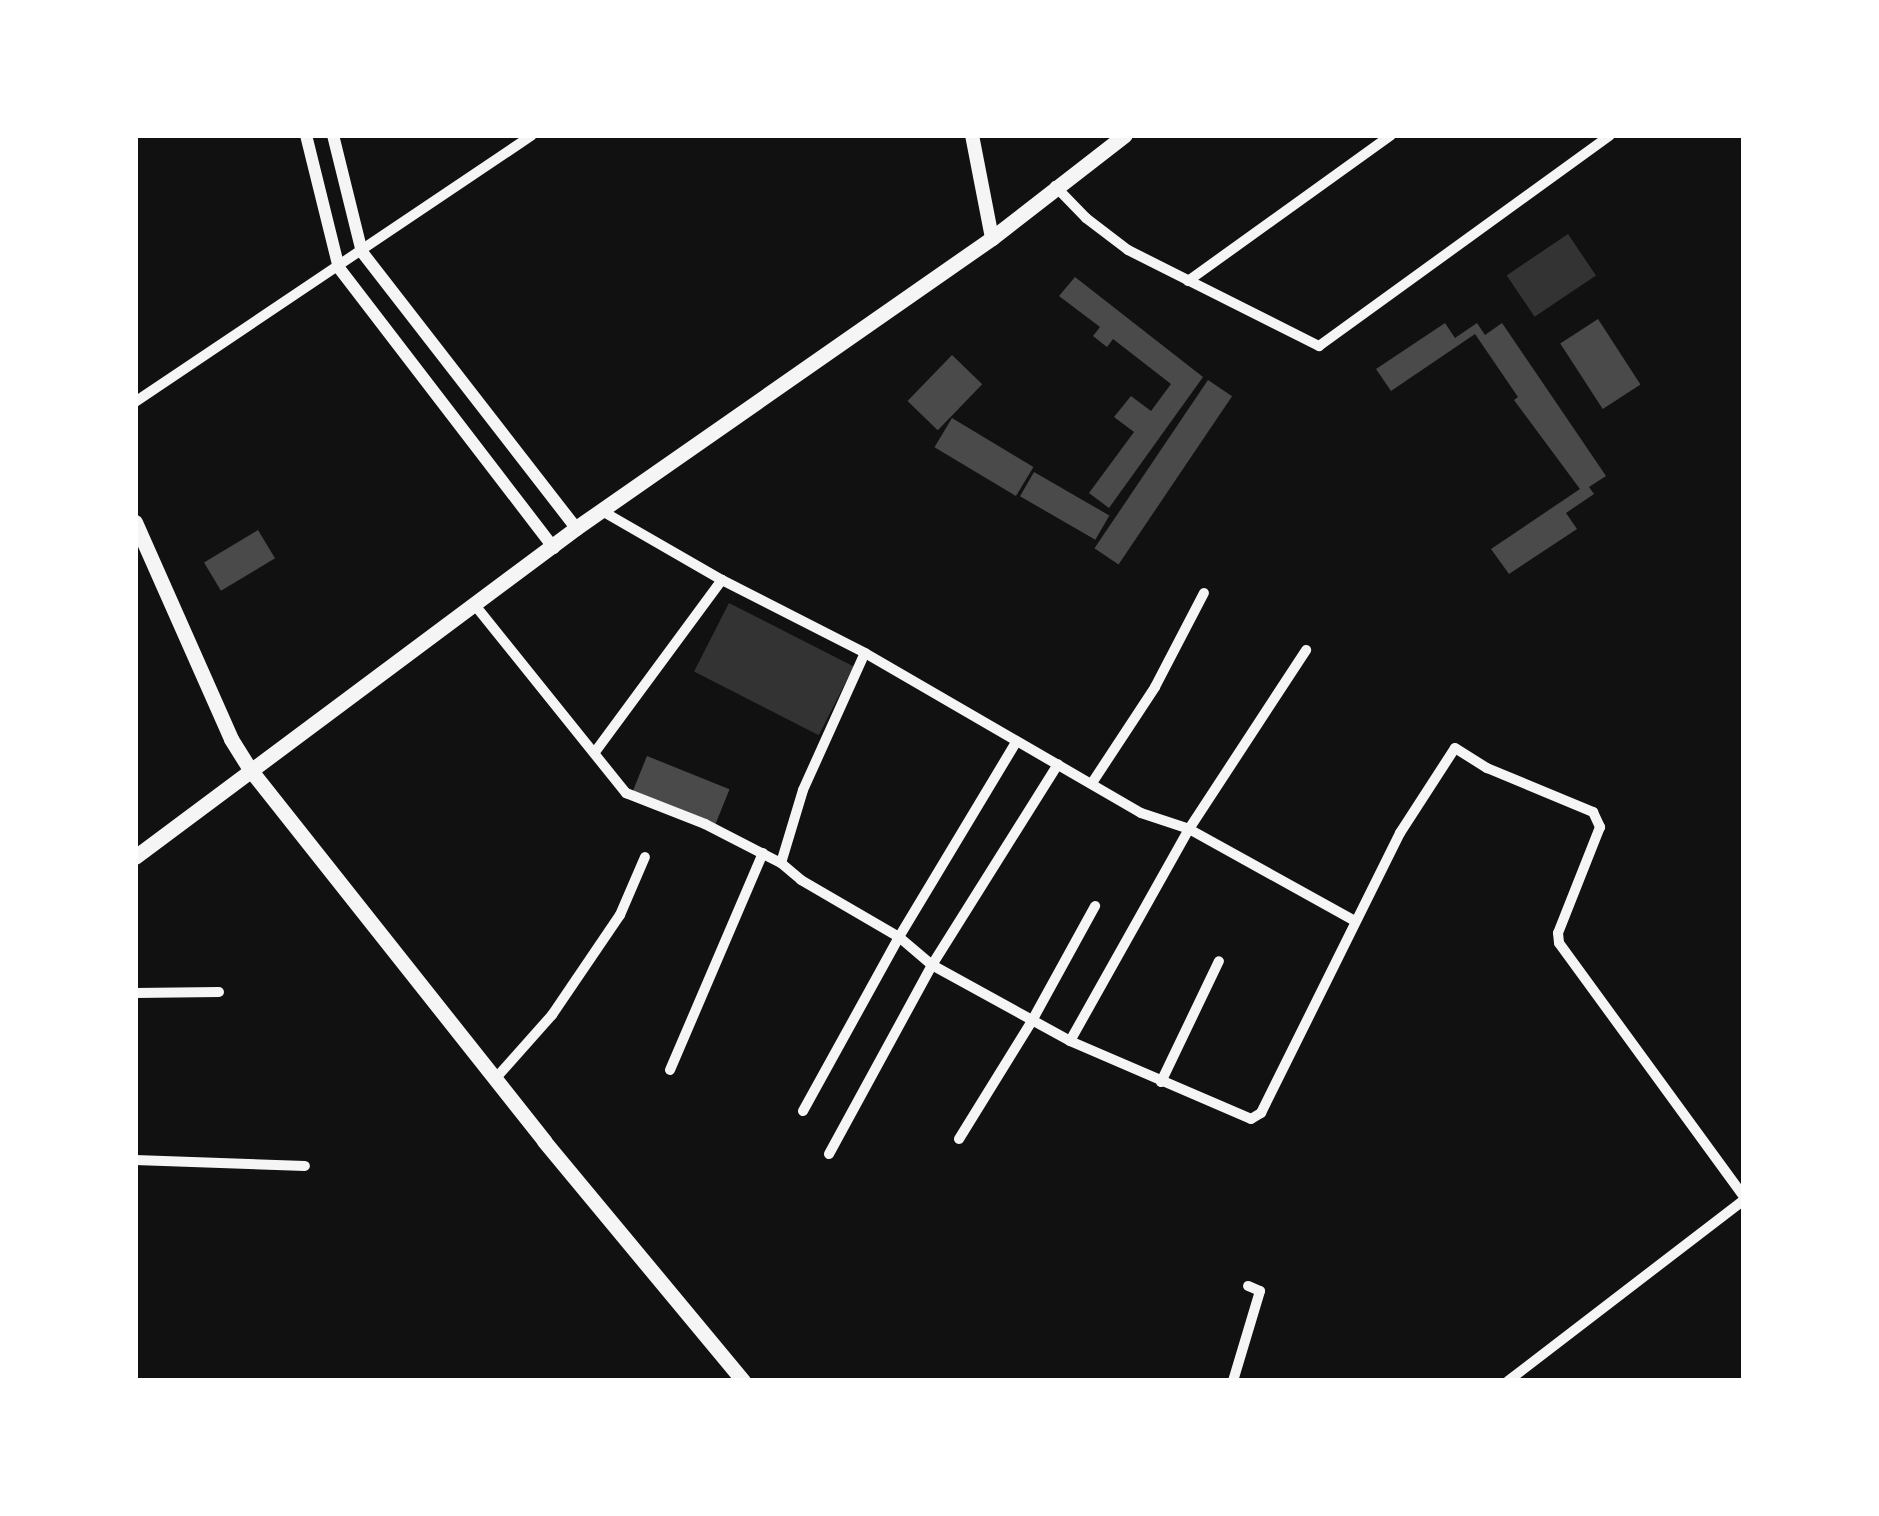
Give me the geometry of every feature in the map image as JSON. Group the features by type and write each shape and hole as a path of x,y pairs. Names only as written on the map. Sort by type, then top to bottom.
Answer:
{"main road":[{"path":"972,135 992,238"},
{"path":"135,857 576,528 992,238 1054,186 1126,135"},
{"path":"135,522 232,739 252,772 739,1380"}],"street":[{"path":"306,135 339,268 554,548"},
{"path":"332,135 362,252 576,528"},
{"path":"135,402 532,135"},
{"path":"1188,281 1391,135"},
{"path":"1054,186 1128,250 1319,346 1610,135"},
{"path":"602,510 722,580 865,653 1141,813 1188,829 1355,921"},
{"path":"596,752 722,580"},
{"path":"1092,784 1155,687 1204,593"},
{"path":"474,604 626,793 781,863 801,880 899,937 932,965 1070,1040 1250,1119 1261,1112 1400,833 1455,748 1487,768 1597,814 1600,828 1558,933 1560,943 1744,1198 1508,1381"},
{"path":"1070,1040 1188,829 1306,650"},
{"path":"781,863 802,790 865,653"},
{"path":"803,1111 899,937 1016,742"},
{"path":"830,1154 932,965 1058,764"},
{"path":"670,1070 763,853"},
{"path":"496,1079 552,1015 620,915 645,856"},
{"path":"958,1139 1033,1019 1095,906"},
{"path":"1161,1082 1219,961"},
{"path":"135,993 218,992"},
{"path":"135,1160 305,1166"},
{"path":"1233,1381 1260,1291 1248,1286"}],"shaded area":[{"path":"1568,234 1596,275 1535,317 1507,275"},
{"path":"729,603 854,667 819,735 694,672"}],"building":[{"path":"1075,277 1203,377 1109,508 1089,493 1134,432 1114,417 1131,396 1151,411 1171,384 1113,339 1107,347 1093,336 1100,327 1059,296"},
{"path":"1598,319 1640,384 1603,409 1560,344"},
{"path":"1445,323 1455,338 1477,323 1485,335 1502,323 1606,476 1589,487 1594,494 1566,513 1577,529 1509,574 1491,549 1580,489 1514,400 1518,397 1475,334 1391,391 1376,369"},
{"path":"952,355 982,384 938,430 908,401"},
{"path":"1208,380 1232,396 1119,565 1094,548"},
{"path":"952,418 1033,467 1016,496 934,447"},
{"path":"1034,472 1109,516 1095,540 1020,496"},
{"path":"258,530 275,558 221,591 204,562"},
{"path":"647,756 730,789 715,826 632,792"}]}
